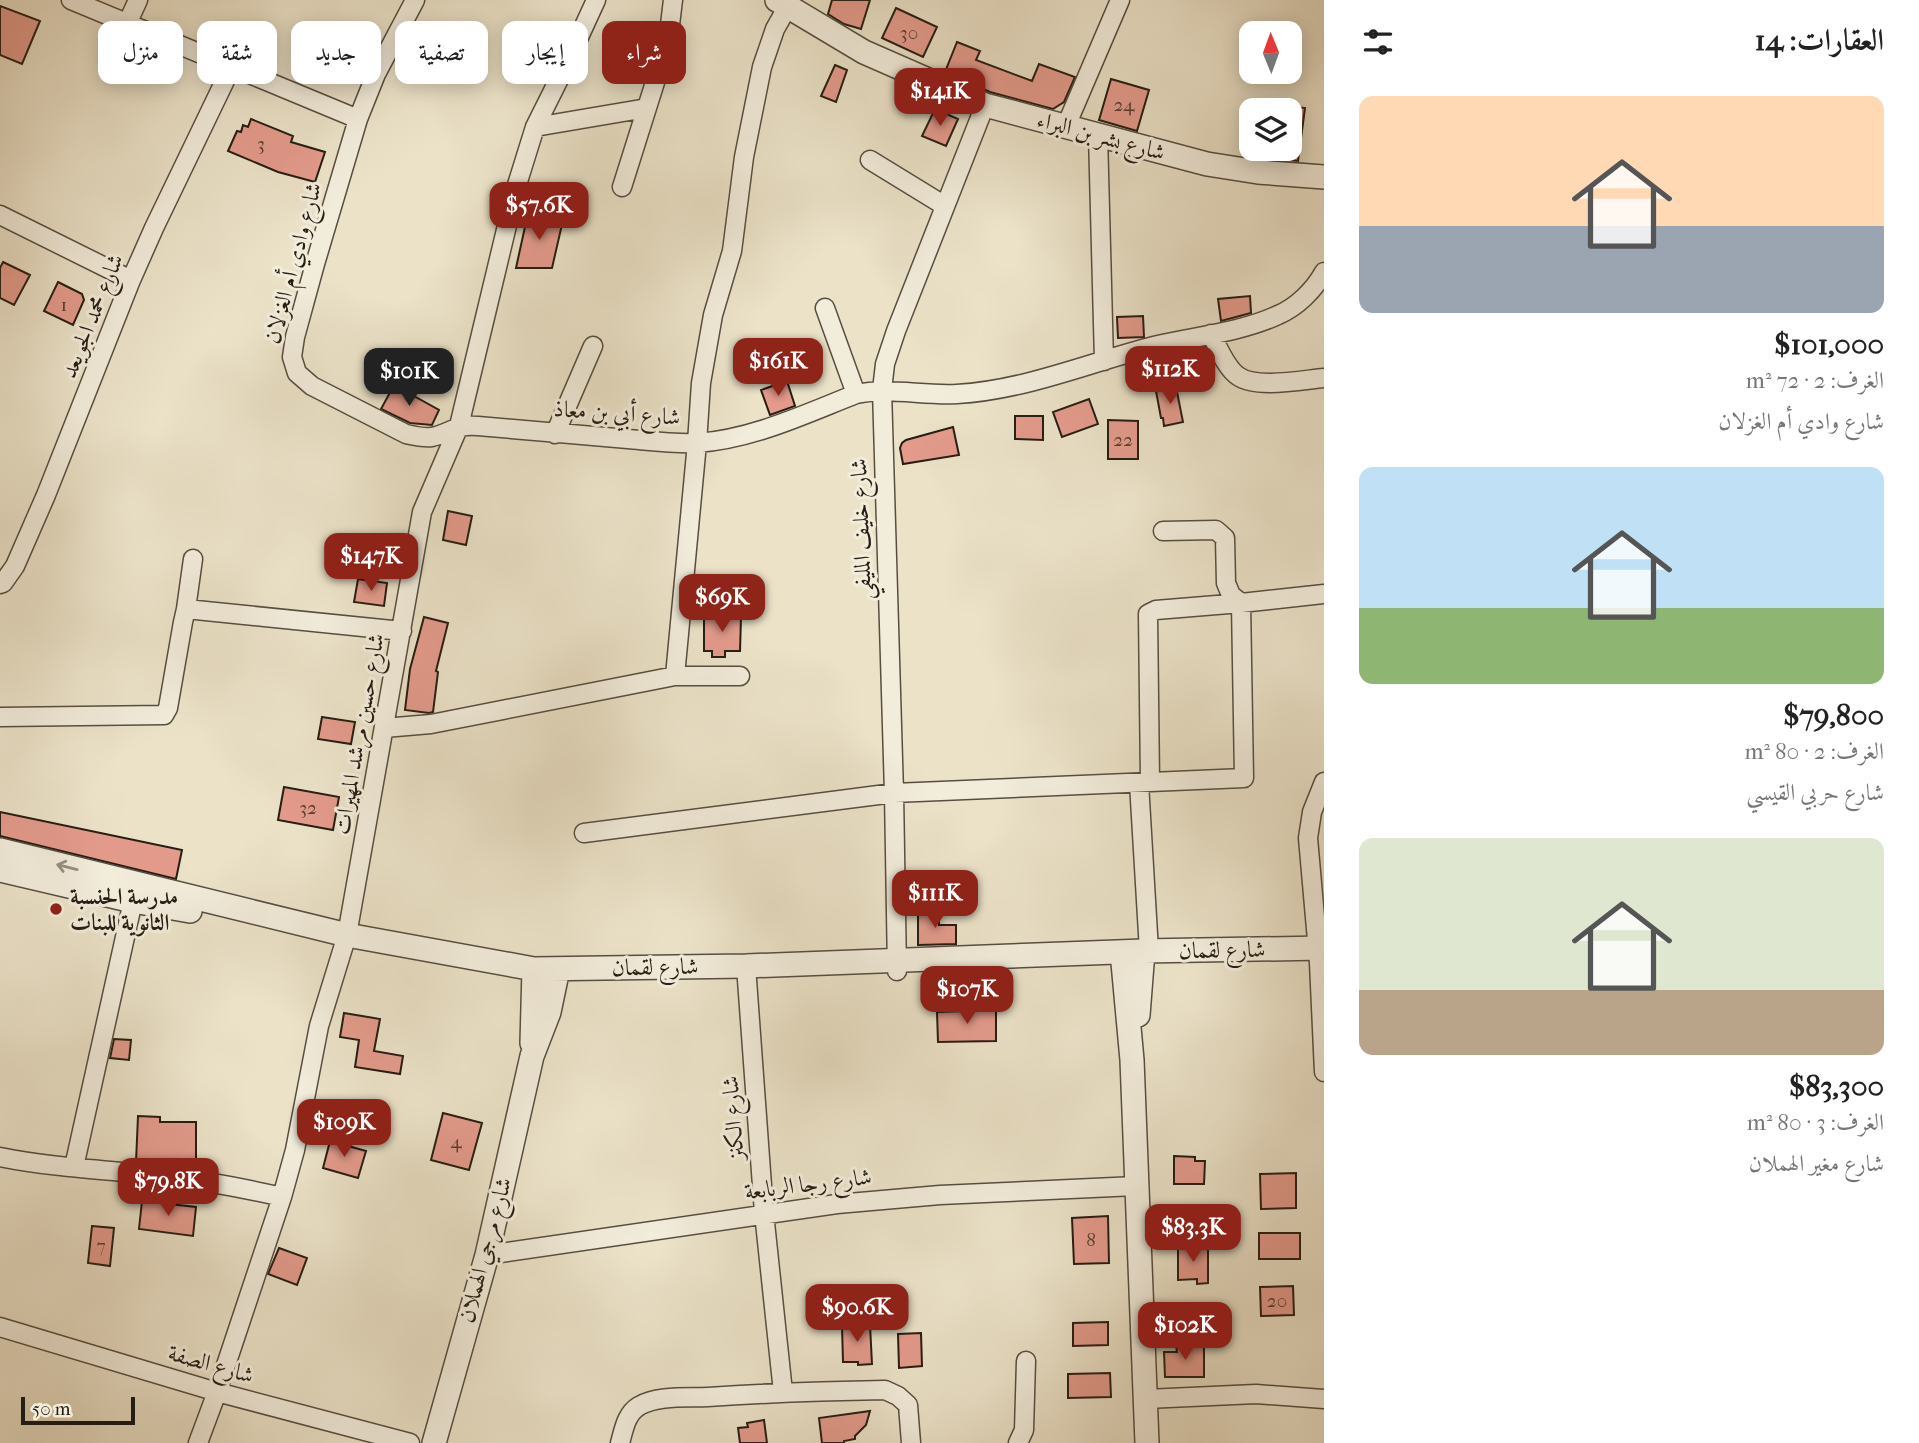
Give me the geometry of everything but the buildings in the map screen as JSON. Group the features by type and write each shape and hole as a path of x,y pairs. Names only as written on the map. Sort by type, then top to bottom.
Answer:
{"street":[{"path":"71,0 125,21"},
{"path":"128,21 138,0"},
{"name":"شارع وادي أم الغزلان","path":"415,0 376,74 358,119 295,337 292,357 297,373 312,386 406,433 418,437 433,437 459,426"},
{"name":"شارع حسين مرشد المهيرات","path":"198,1443 282,1197 295,1150 319,1026 345,941 422,512 459,426 516,188 535,127 596,0"},
{"path":"622,187 668,41 673,0"},
{"path":"1066,126 1120,0"},
{"path":"675,676 701,383 713,316 732,251 744,157 762,67 782,3"},
{"name":"شارع بشر بن البراء","path":"782,3 864,52 985,105 1207,164 1258,172 1324,177"},
{"name":"شارع محمد الجويعد","path":"0,584 15,566 131,280 223,84"},
{"path":"275,84 358,119"},
{"name":"شارع خليف المليفي","path":"897,965 882,390 885,364 896,331 985,105"},
{"path":"535,127 647,108"},
{"path":"1098,135 1104,360"},
{"path":"870,160 945,206"},
{"path":"0,215 131,280"},
{"name":"شارع أبي بن معاذ","path":"459,426 477,425 659,442 697,443 733,438 773,427 856,394 882,390 932,395 1029,383 1155,346 1251,325 1281,314 1313,290 1324,272"},
{"path":"825,308 856,394"},
{"path":"1212,334 1236,375 1245,380 1262,382 1324,378"},
{"path":"555,434 593,346"},
{"path":"1163,531 1216,530 1225,538 1226,583 1231,595 1241,603"},
{"path":"0,717 164,715 168,708 187,609 193,559"},
{"path":"1147,1443 1132,1060 1144,782 1147,614 1156,610 1324,594"},
{"path":"584,833 894,793 1244,778 1241,603"},
{"path":"187,609 402,631"},
{"path":"384,729 431,724 675,676 740,676"},
{"path":"1323,786 1312,812 1308,838 1321,955 1324,1072"},
{"name":"شارع لقمان","path":"0,850 345,941"},
{"name":"شارع لقمان","path":"0,870 133,901 533,974 746,971 1136,957 1321,955"},
{"path":"74,1167 133,901"},
{"name":"شارع الكنز","path":"746,971 764,1213 783,1392"},
{"name":"شارع مرجي الهملان","path":"532,1056 533,974"},
{"name":"شارع مرجي الهملان","path":"433,1443 487,1255 532,1056 549,1012 557,974"},
{"path":"0,1157 168,1177 238,1187 282,1197"},
{"name":"شارع رجا الربابعة","path":"487,1255 837,1204 940,1195 1136,1186"},
{"name":"شارع الصفة","path":"0,1327 217,1392 410,1443"},
{"path":"1018,1443 1024,1430 1026,1361"},
{"path":"620,1443 625,1423 636,1408 657,1400 783,1392 885,1391 904,1400 908,1405 911,1443"},
{"path":"1146,1399 1256,1394 1324,1399"}],"place":[{"name":"مدرسة الحنسبة الثانوية للبنات","path":"56,909"}]}
